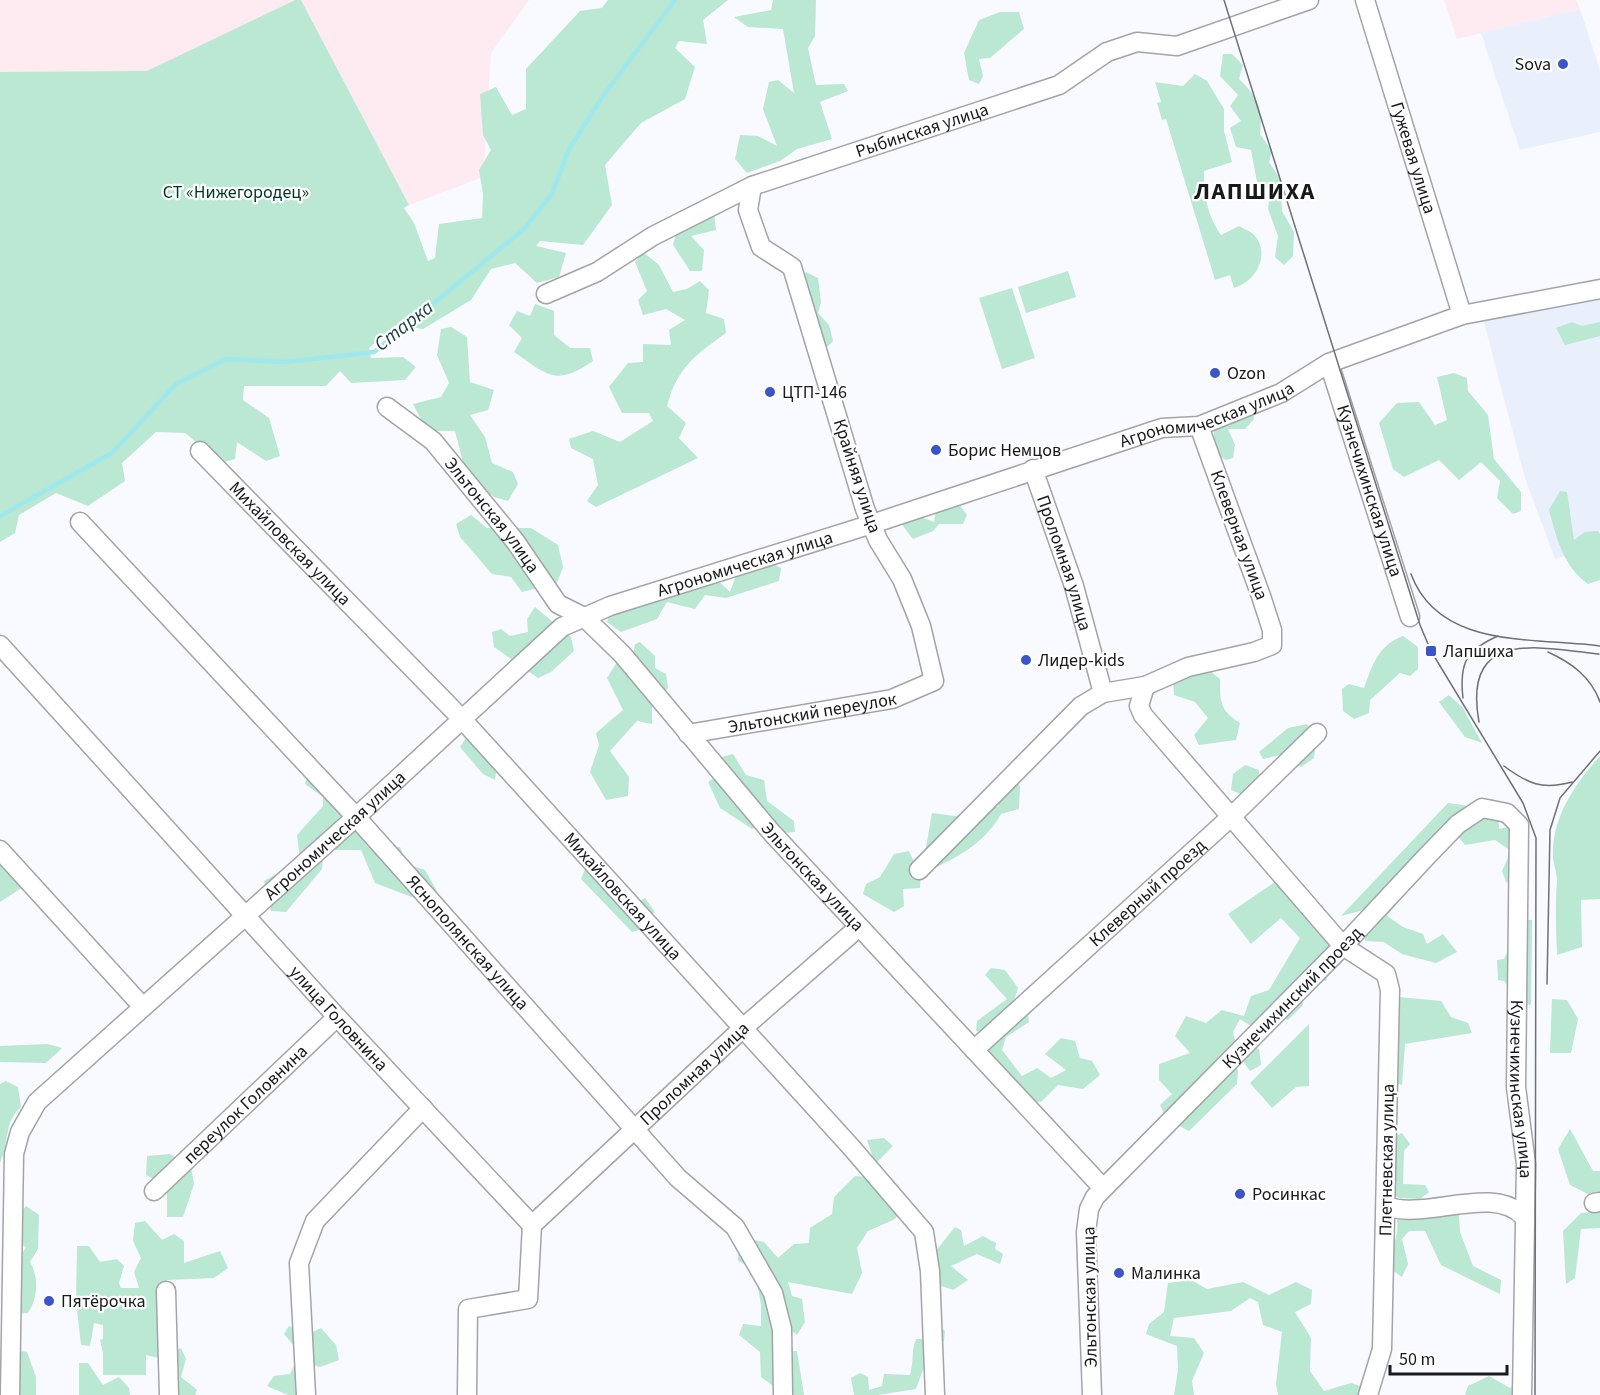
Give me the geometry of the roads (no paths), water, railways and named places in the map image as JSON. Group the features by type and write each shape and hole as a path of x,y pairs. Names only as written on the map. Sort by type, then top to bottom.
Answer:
{"street":[{"name":"Рыбинская улица","path":"546,294 597,272 653,236 752,186 1059,86 1107,52 1137,42 1178,46 1309,0"},
{"name":"Гужевая улица","path":"1365,0 1462,315"},
{"name":"Крайняя улица","path":"752,186 748,210 761,246 792,267 864,509 878,540 902,579 921,626 933,681"},
{"name":"Агрономическая улица","path":"10,1395 6,1307 6,1179 20,1132 37,1102 356,817 561,627 610,606 872,524 1162,428 1199,426 1281,393 1329,363 1462,315 1600,289"},
{"name":"Кузнечихинская улица","path":"1329,363 1410,617"},
{"name":"Эльтонская улица","path":"387,407 433,441 515,541 558,604 584,617 622,654 772,833 1103,1188 1089,1209 1086,1232 1092,1395"},
{"name":"Клеверная улица","path":"1144,686 1188,667 1254,652 1272,645 1272,630 1258,586 1199,426"},
{"name":"Михайловская улица","path":"200,451 461,718 851,1147 924,1232 930,1271 935,1395"},
{"name":"Проломная улица","path":"1033,469 1074,586 1103,693"},
{"name":"Яснополянская улица","path":"80,522 356,817 678,1178 735,1227 754,1256 772,1293 782,1329 783,1395"},
{"name":"улица Головнина","path":"0,645 337,1017 532,1225"},
{"name":"Эльтонский переулок","path":"688,734 892,699 933,681"},
{"path":"919,870 1081,706 1103,693 1144,686"},
{"name":"Плетневская улица","path":"1144,686 1139,706 1143,715 1343,946 1386,975 1390,990 1382,1349 1368,1395"},
{"name":"Клеверный проезд","path":"974,1050 1232,816 1317,733"},
{"name":"Кузнечихинская улица","path":"1482,808 1507,813 1519,825 1516,1087 1526,1164 1522,1395"},
{"name":"Кузнечихинский проезд","path":"1103,1188 1343,946 1458,824 1482,808"},
{"path":"0,850 143,1007"},
{"name":"Проломная улица","path":"532,1225 743,1028 859,927"},
{"name":"переулок Головнина","path":"154,1191 337,1017"},
{"path":"306,1395 299,1263 315,1221 423,1108"},
{"path":"1386,1206 1400,1211 1506,1204 1517,1209 1524,1217"},
{"path":"467,1395 468,1309 528,1299 532,1225"},
{"path":"166,1291 170,1395"}],"waterway":[{"name":"Старка","path":"0,516 112,453 176,384 226,359 285,362 374,352 523,230 552,194 569,149 603,96 675,0"}],"tram line":[{"path":"1224,0 1420,625 1431,651 1523,803 1536,838 1535,1395"},
{"path":"1411,574 1424,599 1443,616 1466,628 1519,639 1600,646"},
{"path":"1463,698 1462,676 1467,659 1478,647 1498,636"},
{"path":"1479,722 1477,692 1482,671 1493,658 1509,650 1529,648 1599,654"},
{"path":"1548,652 1580,672 1591,685 1600,702"},
{"path":"1547,984 1550,830 1560,798 1600,751"},
{"path":"1504,766 1536,784 1552,785 1572,782"}],"place":[{"name":"Sova","path":"1563,64"},
{"name":"Ozon","path":"1215,373"},
{"name":"ЦТП-146","path":"770,392"},
{"name":"Борис Немцов","path":"936,450"},
{"name":"Лапшиха","path":"1431,651"},
{"name":"Лидер-kids","path":"1026,660"},
{"name":"Росинкас","path":"1240,1194"},
{"name":"Малинка","path":"1119,1273"},
{"name":"Пятёрочка","path":"49,1301"}],"district":[{"name":"ЛАПШИХА","path":"1255,191"}],"park label":[{"name":"СТ «Нижегородец»","path":"236,192"}]}
